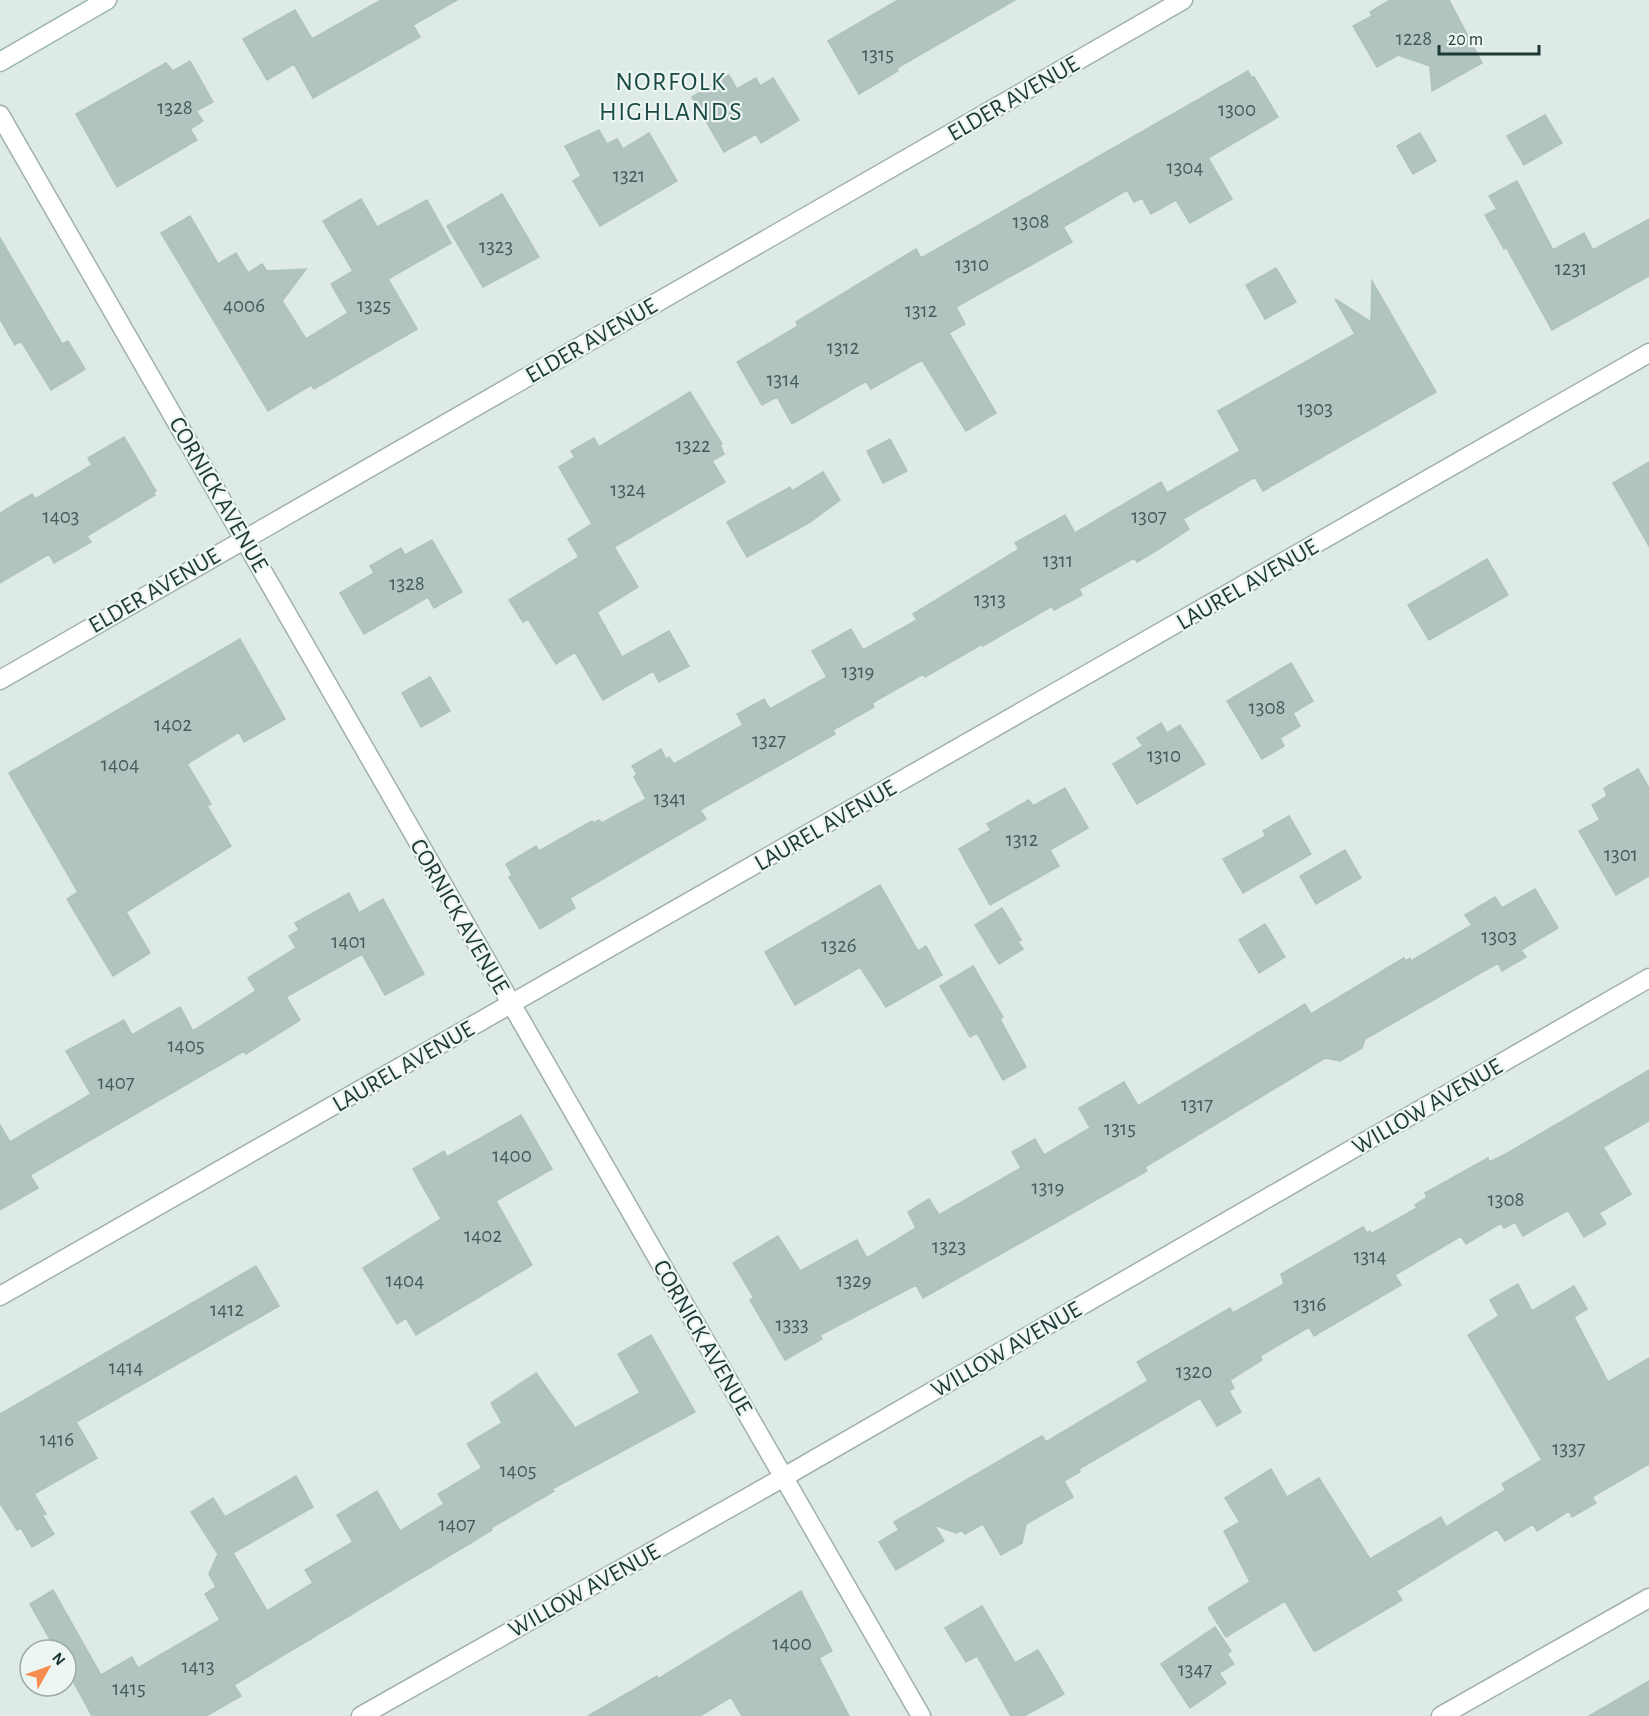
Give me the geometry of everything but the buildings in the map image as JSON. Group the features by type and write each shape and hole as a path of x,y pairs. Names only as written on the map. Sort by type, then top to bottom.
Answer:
{"street":[{"path":"0,62 107,0"},
{"name":"ELDER AVENUE","path":"0,680 1183,0"},
{"name":"CORNICK AVENUE","path":"0,115 921,1716"},
{"name":"LAUREL AVENUE","path":"0,1296 1649,353"},
{"name":"WILLOW AVENUE","path":"361,1716 784,1477 1649,978"},
{"path":"1441,1716 1649,1598"}],"district":[{"name":"NORFOLK HIGHLANDS","path":"671,96"}]}
